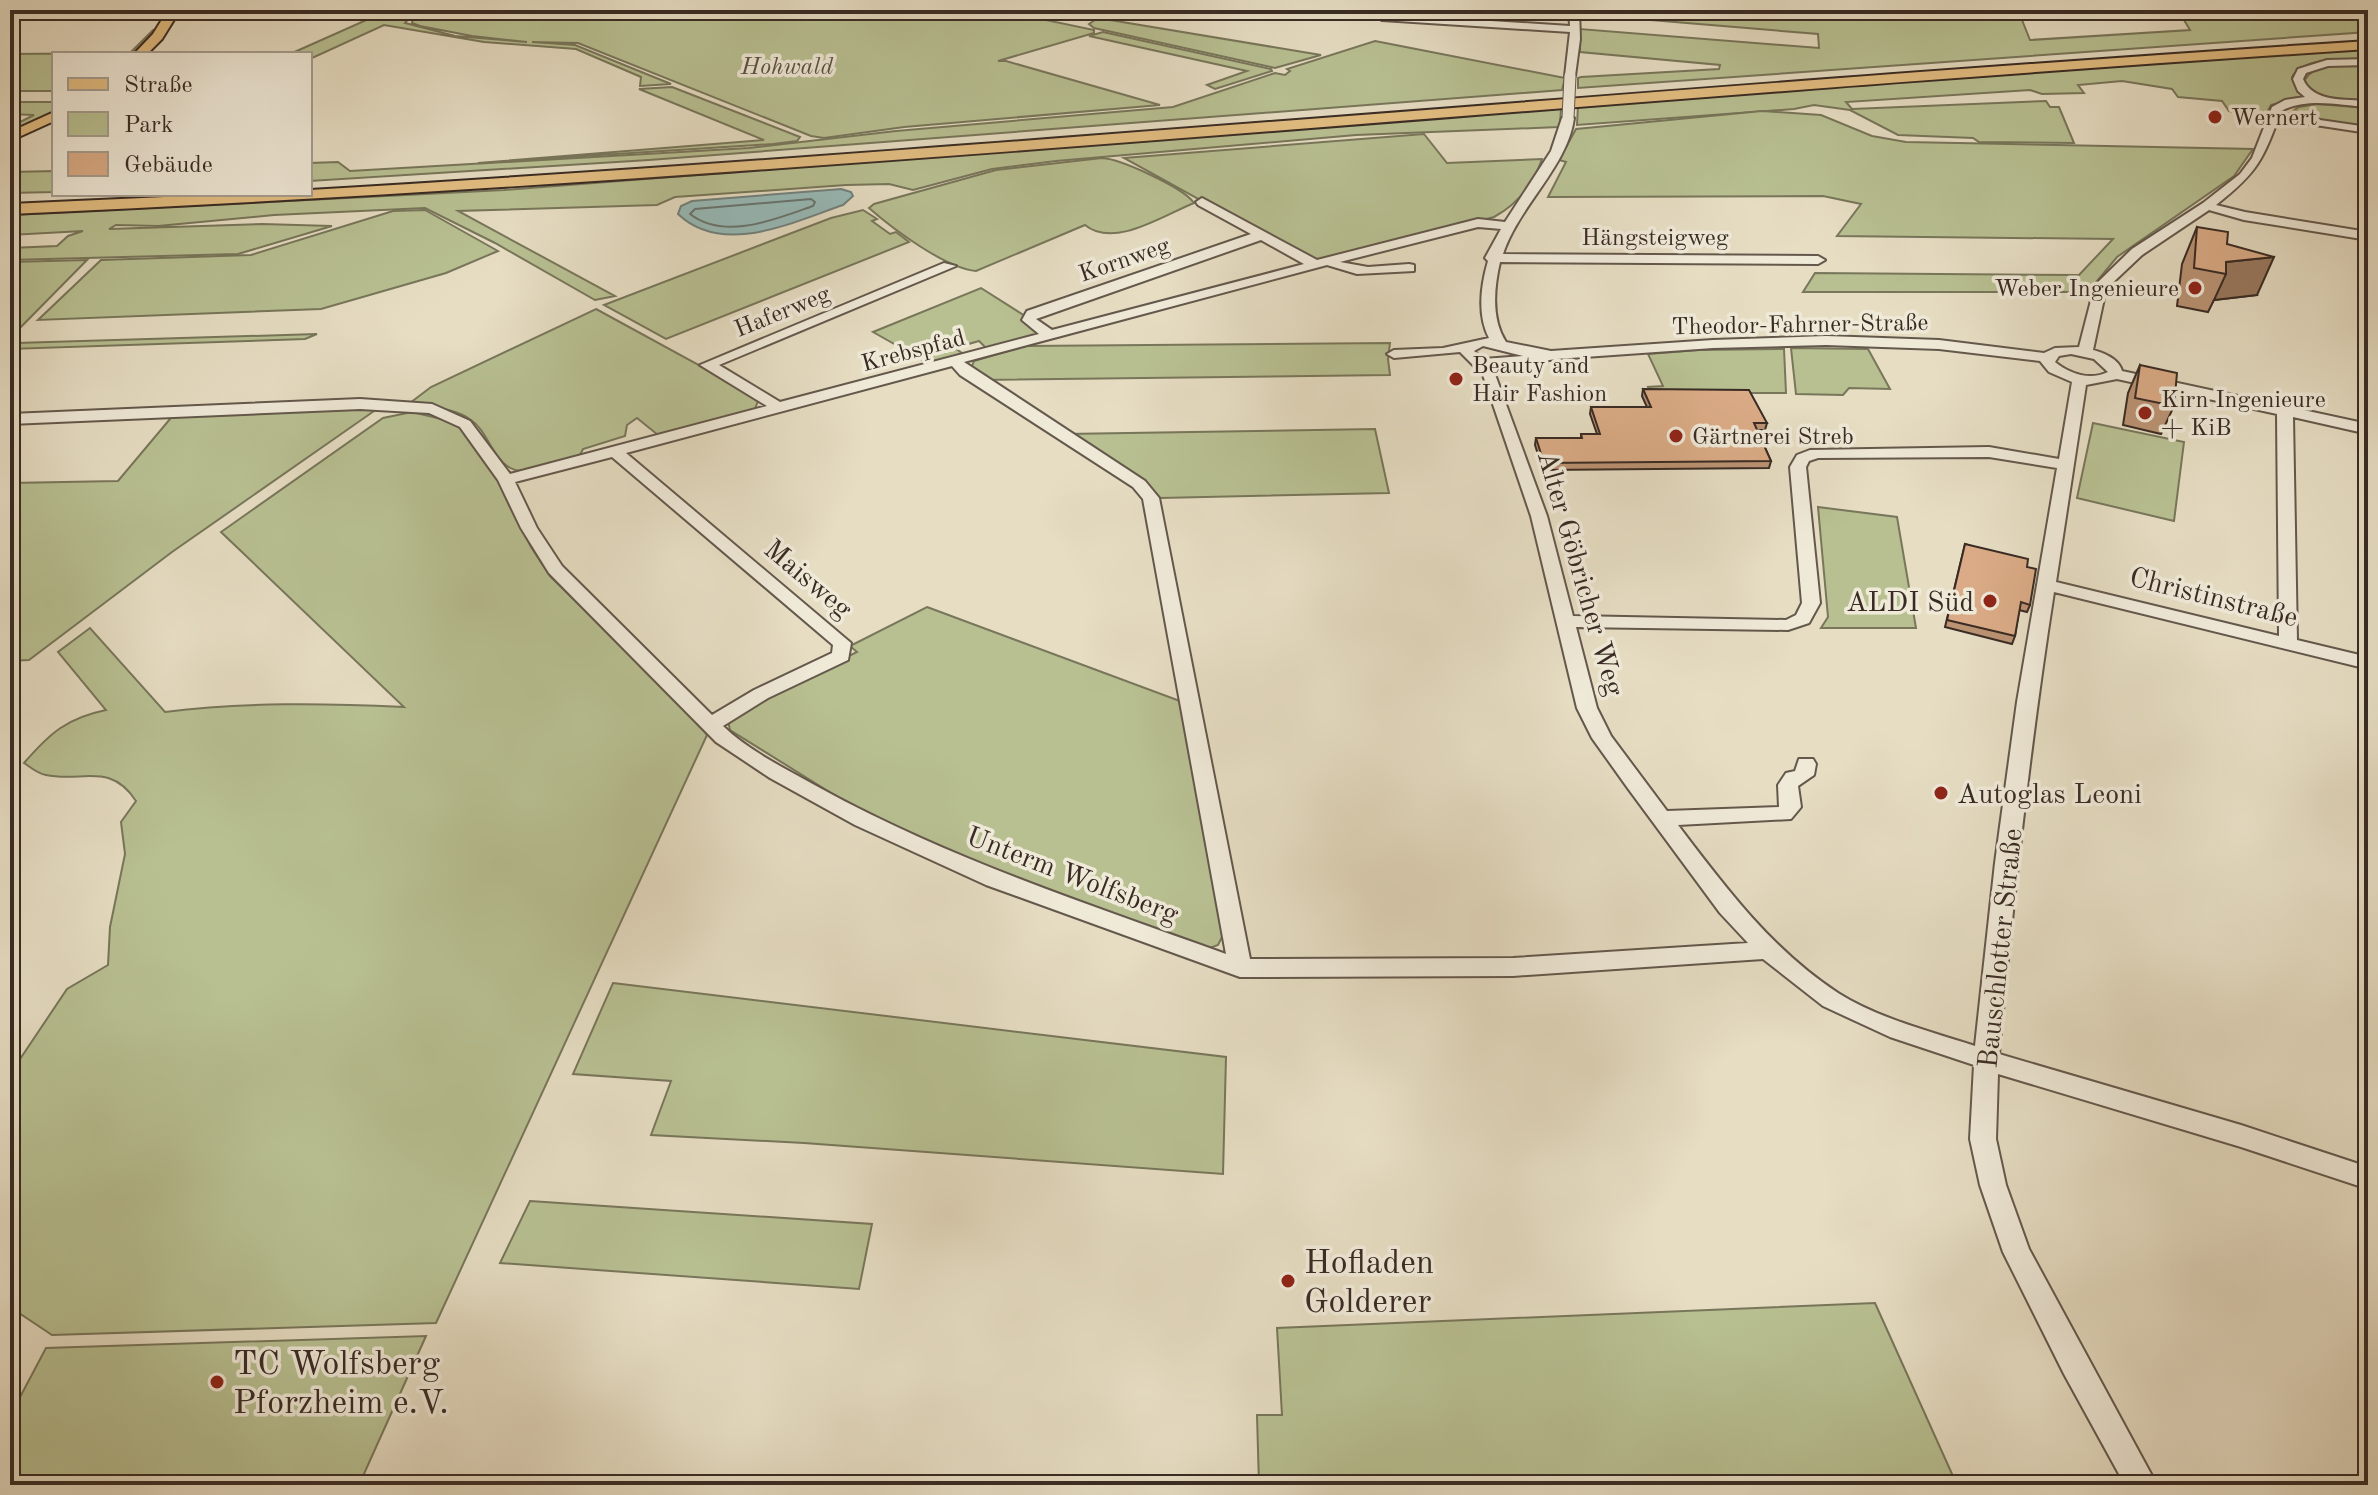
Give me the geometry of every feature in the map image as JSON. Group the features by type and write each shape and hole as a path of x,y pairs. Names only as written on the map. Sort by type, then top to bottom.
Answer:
{"highway":[{"path":"312,186 637,166 2013,60 2368,36"},
{"path":"312,195 639,175 2023,67 2368,45"},
{"path":"10,199 95,196"},
{"path":"10,209 300,196"}],"main road":[{"path":"142,52 158,36 174,10"},
{"path":"10,137 52,117"}],"street":[{"name":"Alter Göbricher Weg","path":"1574,10 1568,118 1562,142 1507,226 1492,258 1488,287 1490,355 1539,516 1577,678 1602,738 1728,907 1768,950 1842,1006 1898,1030 1986,1060 2226,1131 2368,1178"},
{"path":"1382,17 1573,29"},
{"path":"2315,99 2299,84 2302,71 2327,63 2368,62"},
{"path":"2085,352 2100,288 2137,252 2207,206 2244,177 2258,158 2276,109 2289,102 2315,99 2368,104"},
{"path":"2306,121 2368,130"},
{"path":"1202,202 1262,235 1323,263"},
{"path":"2207,206 2244,216 2368,236"},
{"name":"Krebspfad","path":"506,480 1478,223 1507,226"},
{"name":"Kornweg","path":"1051,336 1029,320 1032,314 1262,235"},
{"name":"Hängsteigweg","path":"1492,258 1818,260"},
{"name":"Krebspfad","path":"1323,263 1351,271 1409,268"},
{"name":"Haferweg","path":"777,409 771,401 707,365 949,266"},
{"name":"Theodor-Fahrner-Straße","path":"1394,354 1552,355 1678,345 1786,342 1943,344 2047,358"},
{"path":"2115,374 2115,368 2109,362 2085,352 2062,350 2047,358 2055,370 2080,379 2101,380 2115,374 2368,429"},
{"path":"956,362 965,372 1139,484 1151,498 1240,968"},
{"name":"Bauschlotter Straße","path":"2080,379 2008,848 1986,1060 1983,1139 2007,1227 2042,1303 2142,1485"},
{"name":"Unterm Wolfsberg","path":"10,419 321,405 417,407 447,414 465,424 506,480 529,528 555,569 723,737 777,773 862,820 1008,885 1240,968 1513,967 1768,950"},
{"path":"2285,412 2288,643"},
{"name":"Maisweg","path":"616,452 842,643 841,656 761,694 710,725"},
{"path":"1564,621 1788,625 1803,619 1811,603 1798,467 1803,458 1816,453 1989,452 2065,465"},
{"name":"Christinstraße","path":"2046,585 2368,663"},
{"path":"1662,818 1784,814 1791,807 1788,785 1793,778 1804,775 1806,764"}],"green space":[{"name":"Hohwald","path":"381,10 998,10 1094,30 1094,33 998,61 1160,105 904,127 824,138 811,136 578,43 532,42 575,45 671,84 640,86 641,77 576,49 484,42 384,25 312,58 312,52 294,52 382,13 410,17 405,23 455,36 527,42 420,26 412,23 414,15"},
{"path":"1579,10 1656,10 1753,19 1753,10 2018,10 2030,40 2190,30 2178,10 2368,10 2368,32 1578,88 1578,78 1581,77 1719,69 1720,65 1580,52 1580,29 1819,48 1818,34 1579,14"},
{"path":"1098,18 1321,55 1275,68 1094,28 1089,24"},
{"path":"153,30 157,31 139,52 131,52"},
{"path":"1103,32 1272,71 1215,89 1207,85 1247,71 1089,36"},
{"path":"1375,41 1565,78 1562,90 649,160 312,181 312,163 338,162 350,171 749,148 896,131 1173,107 1275,73 1285,75 1290,71 1287,69"},
{"path":"2368,49 2368,60 2316,62 2298,70 2292,77 2303,98 2271,105 2265,116 2229,111 2222,101 2178,97 2172,89 2122,81 2078,85 2084,93 2042,94 2030,90 1846,102 1852,109 2046,101 2050,107 2059,107 2074,143 1979,142 1973,138 1898,135 1850,110 1814,105 1577,125 1578,106"},
{"path":"10,54 52,54 52,91 10,91"},
{"path":"2368,63 2368,102 2324,96 2304,81 2309,74 2324,66"},
{"path":"672,87 800,137 797,141 773,144 478,163 764,140 639,89"},
{"path":"10,102 52,102 52,114 10,134 10,127 34,115 10,114"},
{"path":"2317,104 2368,108 2368,129 2304,120 2293,127 2281,124 2281,119 2299,107"},
{"path":"1561,108 1560,124 1563,125 1559,127 1356,135 1056,161 992,169 913,190 889,184 846,185 675,197 657,205 458,211 615,296 595,300 495,243 425,208 274,215 158,226 116,225 109,229 262,224 332,226 238,254 10,260 10,248 57,246 68,236 83,231 10,235 10,215 504,190"},
{"path":"1762,111 1821,115 1872,136 1906,142 2253,149 2234,176 2117,257 2088,292 1803,292 1815,273 2079,275 2113,239 1837,236 1861,204 1823,196 1548,197 1566,162 1559,160 1576,129"},
{"path":"1424,134 1447,163 1542,159 1524,193 1494,217 1319,262 1291,250 1124,158"},
{"path":"1102,158 1151,175 1194,203 1124,232 1097,231 1085,225 976,271 935,255 869,208 996,170"},
{"path":"52,171 52,192 10,193 10,172"},
{"path":"425,210 498,251 446,273 321,309 38,320 101,260 251,255 393,211"},
{"path":"863,210 877,219 872,221 890,234 896,232 909,242 666,339 604,305 831,218"},
{"path":"87,260 13,335 10,339 10,262"},
{"path":"981,288 1025,316 1041,332 1038,337 988,350 979,341 955,348 966,356 933,366 873,332"},
{"path":"596,309 741,388 758,401 754,411 658,435 637,418 627,425 625,436 583,449 578,459 523,471 505,465 478,426 465,416 442,408 410,403 431,387"},
{"path":"317,334 305,339 10,349 16,343"},
{"path":"1390,343 1390,375 982,380 970,371 974,361 1025,346"},
{"path":"1791,348 1868,349 1890,389 1849,388 1843,395 1796,394"},
{"path":"1784,349 1786,393 1650,393 1648,387 1663,386 1648,354"},
{"path":"322,407 377,409 172,552 29,660 10,661 10,483 118,481 175,413"},
{"path":"412,412 458,423 486,457 531,547 550,576 693,716 707,735 436,1323 52,1335 10,1307 10,1074 67,989 108,965 110,927 125,854 121,822 136,801 116,781 106,777 46,775 24,763 60,728 80,717 106,710 58,652 90,628 165,712 284,704 404,707 221,532 383,418"},
{"path":"2093,423 2184,442 2174,521 2077,498"},
{"path":"1375,429 1389,493 1160,498 1149,486 1066,434"},
{"path":"1818,507 1897,517 1916,628 1821,628 1828,617"},
{"path":"927,607 1188,704 1223,935 1218,945 1207,949 1006,876 863,813 730,730 728,721 740,710 857,652 850,646"},
{"path":"613,983 1226,1057 1223,1174 804,1143 651,1135 671,1081 573,1074"},
{"path":"530,1201 872,1224 859,1289 500,1263"},
{"path":"1875,1303 1957,1485 1259,1485 1257,1415 1282,1415 1277,1328"},
{"name":"TC Wolfsberg Pforzheim e.V.","path":"426,1336 359,1485 10,1485 10,1416 46,1348"}],"water":[{"path":"841,189 851,192 853,196 843,205 759,232 737,235 716,233 696,227 678,214 681,206 692,201"}],"building":[{"path":"2197,227 2228,232 2227,244 2274,257 2226,262 2226,274 2194,268"},
{"path":"2140,365 2177,373 2174,406 2135,398"},
{"name":"Gärtnerei Streb","path":"1643,389 1749,390 1767,423 1754,423 1771,461 1544,463 1536,438 1582,438 1581,434 1600,434 1591,407 1651,407"},
{"name":"ALDI Süd","path":"1965,544 2028,559 2027,567 2036,569 2030,605 2021,602 2015,636 1947,620"}],"place":[{"name":"Wernert","path":"2215,117"},
{"name":"Weber Ingenieure","path":"2195,288"},
{"name":"Beauty and Hair Fashion","path":"1456,379"},
{"name":"Kirn Ingenieure + KiB","path":"2145,413"},
{"name":"Gärtnerei Streb","path":"1676,436"},
{"name":"ALDI Süd","path":"1990,601"},
{"name":"Autoglas Leoni","path":"1941,793"},
{"name":"Hofladen Golderer","path":"1288,1281"},
{"name":"TC Wolfsberg Pforzheim e.V.","path":"217,1382"}]}
